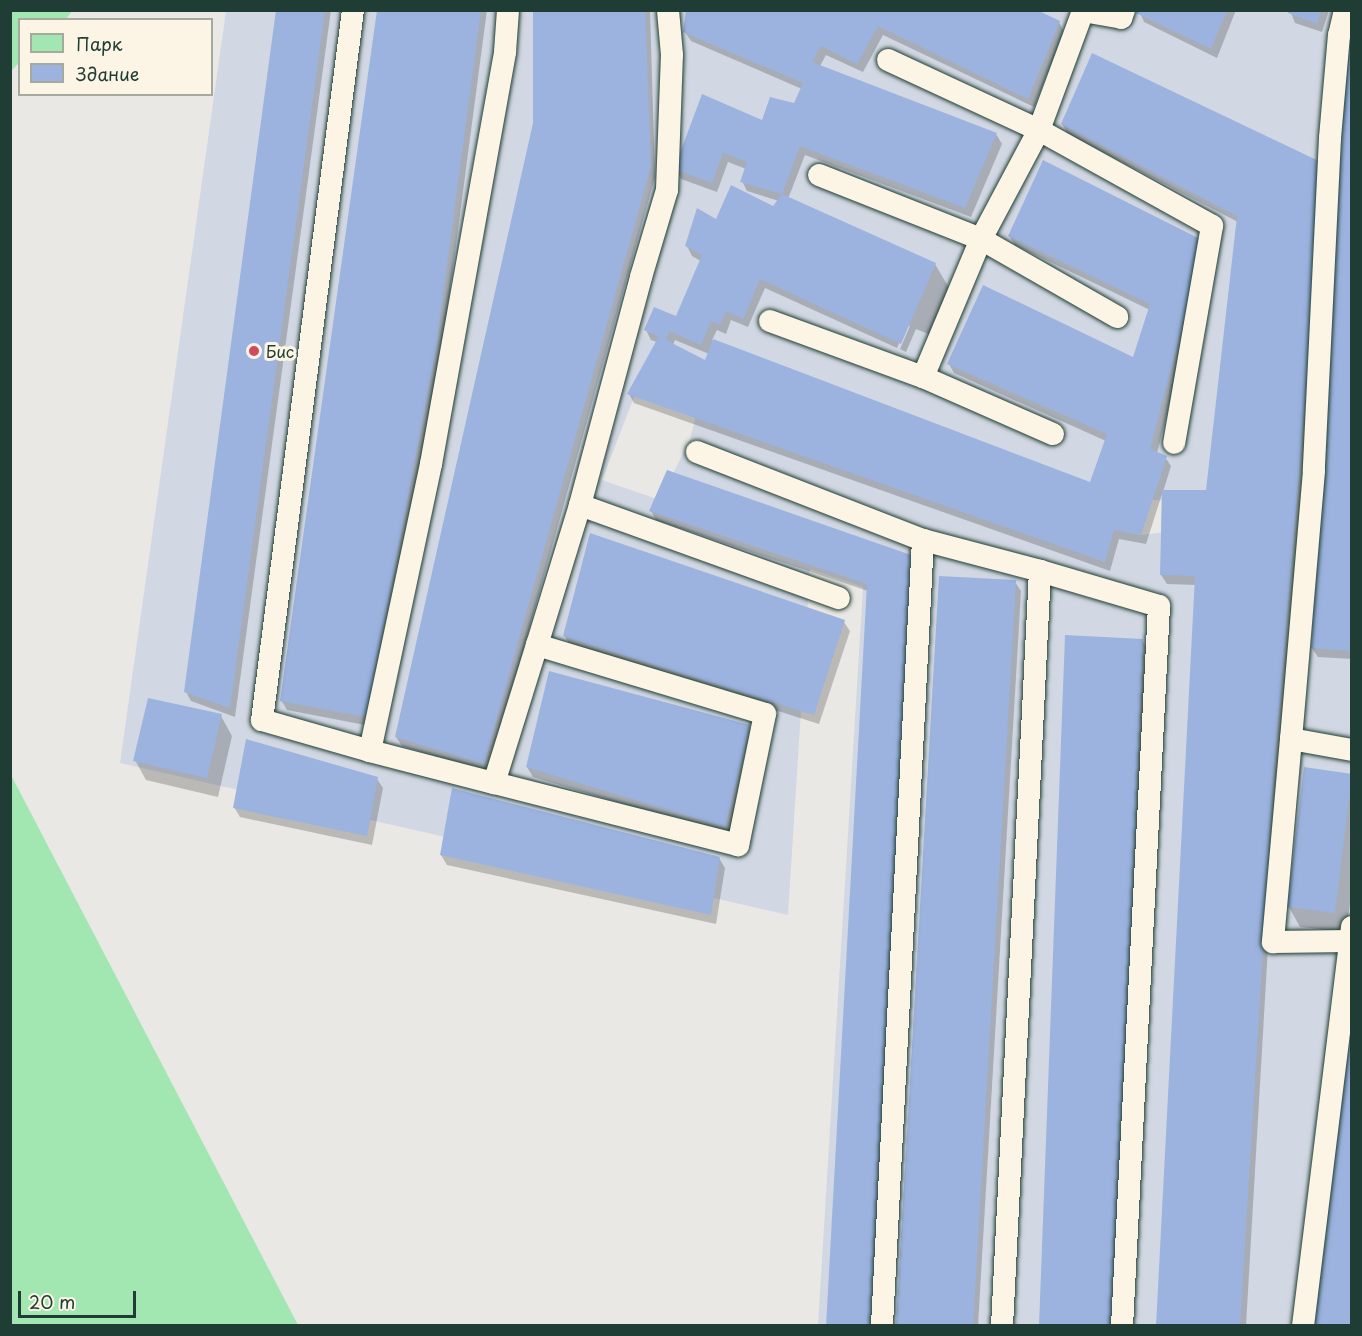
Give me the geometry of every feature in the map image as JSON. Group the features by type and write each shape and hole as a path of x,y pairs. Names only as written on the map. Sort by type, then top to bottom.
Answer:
{"lane":[{"path":"353,10 262,720 370,751 738,845 765,714 537,645"},
{"path":"370,751 431,464 505,52 508,10"},
{"path":"494,783 580,504 641,277 668,190 672,55 668,10"},
{"path":"923,377 981,239 1039,130 1083,10 1121,18 1124,10"},
{"path":"1303,1326 1351,934 1273,942 1314,471 1330,138 1339,35 1346,10"},
{"path":"888,60 1039,130 1212,226 1173,443"},
{"path":"819,176 981,239 1117,318"},
{"path":"770,321 923,377 1053,434"},
{"path":"697,452 923,540 1159,606 1122,1326"},
{"path":"580,504 839,598"},
{"path":"882,1326 923,540"},
{"path":"1002,1326 1040,571"},
{"path":"1292,739 1352,750"}],"shaded area":[{"path":"226,11 1351,11 1351,1325 818,1325 863,587 810,569 788,915 120,763","holes":["652,351 1123,498 1203,503 1174,531 1141,535 1092,525 704,384 690,439 660,500 602,480"]}],"green space":[{"path":"11,10 72,10 67,18 18,18 18,64 11,71"},
{"path":"11,775 298,1325 11,1325"}],"building":[{"name":"Бис","path":"276,10 325,10 230,708 184,692"},
{"path":"377,10 481,10 436,348 366,717 280,701"},
{"path":"533,10 645,10 651,166 484,764 395,737 533,123"},
{"path":"686,10 1037,10 1060,21 1028,99 878,26 857,64 821,46 812,62 997,133 965,208 800,146 782,194 740,182 747,162 723,153 712,183 674,169 702,94 762,120 770,97 794,103 803,83 683,32"},
{"path":"1137,10 1227,10 1211,49 1136,13"},
{"path":"1289,10 1321,10 1317,24 1288,13"},
{"path":"1351,34 1352,651 1311,648 1347,49"},
{"path":"1092,53 1325,164 1273,782 1240,1326 1156,1326 1195,576 1160,575 1162,490 1206,490 1237,216 1061,124"},
{"path":"1043,160 1204,241 1150,449 1167,456 1141,535 1114,530 1105,562 627,394 659,336 644,330 654,307 676,316 702,255 685,246 697,208 716,219 731,185 773,206 782,194 936,263 901,344 760,279 743,319 726,311 720,325 711,321 701,345 669,331 666,340 705,360 713,339 1090,482 1107,434 947,364 983,285 1133,357 1150,304 1008,236"},
{"path":"667,470 911,555 872,1326 826,1326 867,584 649,511"},
{"path":"590,533 845,620 814,715 563,636"},
{"path":"939,576 1016,580 973,1326 903,1326 896,1325"},
{"path":"1065,635 1143,639 1115,1326 1039,1326"},
{"path":"549,671 750,725 725,827 526,767"},
{"path":"148,698 222,714 207,778 133,761"},
{"path":"246,739 378,777 367,836 233,808"},
{"path":"1304,767 1352,774 1335,913 1287,907"},
{"path":"452,788 720,857 711,915 440,855"},
{"path":"1350,1027 1352,1326 1311,1326"}],"place":[{"name":"Бис","path":"254,351"}]}
